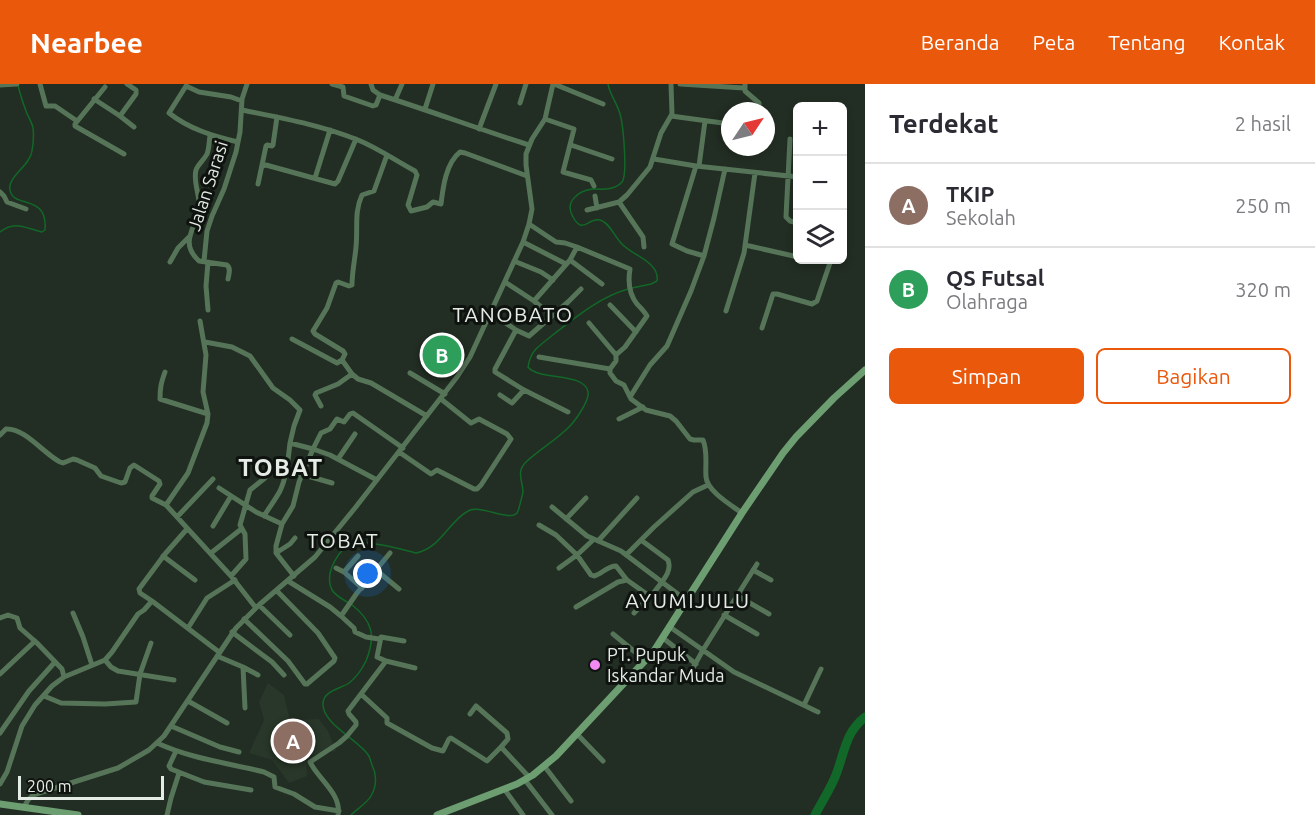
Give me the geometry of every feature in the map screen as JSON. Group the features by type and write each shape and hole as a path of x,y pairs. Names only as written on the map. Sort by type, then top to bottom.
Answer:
{"street":[{"path":"0,85 15,84"},
{"path":"40,84 46,106 55,106 77,121"},
{"path":"127,84 136,90"},
{"path":"120,116 142,84"},
{"name":"Jalan Sarasi","path":"208,310 206,262 209,223 224,189 238,142 242,101 247,84"},
{"path":"332,84 343,87 344,96 373,106 376,105 380,94"},
{"path":"370,84 373,90 395,100 529,145"},
{"path":"395,100 402,84"},
{"path":"425,109 433,84"},
{"path":"479,129 496,84"},
{"path":"520,103 526,84"},
{"path":"24,807 33,795 118,768 144,754 158,743 232,632 315,558 443,396 470,357 530,224 532,208 526,160 529,145 545,118 554,84 603,104"},
{"path":"587,210 620,202 642,178 654,159 661,133 671,116 671,84"},
{"path":"680,84 744,86 747,93 758,102"},
{"path":"105,85 74,125 124,154"},
{"path":"238,142 210,136 192,128 169,113 184,87 188,86 199,92 242,101"},
{"path":"94,99 134,127"},
{"path":"242,111 330,130 356,139 415,171 417,174 408,205 411,211 427,207 433,202 441,204 445,177 460,152 527,176"},
{"path":"671,116 721,123"},
{"path":"258,184 266,146 273,145 277,117"},
{"path":"545,118 574,129 564,173 591,180 594,186"},
{"path":"704,256 672,244 697,166 705,121"},
{"path":"315,178 330,130"},
{"path":"170,262 174,253 189,237 199,208 196,172 207,153 210,136"},
{"path":"263,166 337,183 356,139"},
{"path":"790,139 786,217 793,222"},
{"path":"571,145 612,159"},
{"path":"292,339 337,363 342,360 345,354 343,351 313,331 327,308 336,283 352,285 357,208 361,195 374,191 387,155"},
{"path":"654,159 793,176"},
{"path":"630,397 650,365 667,346 704,256 725,169"},
{"path":"726,311 745,245 755,173"},
{"path":"0,192 7,202 26,209"},
{"path":"595,196 597,208"},
{"path":"620,202 643,237 644,248"},
{"path":"530,224 556,242 577,247 629,268 629,282 634,300 647,316 616,355"},
{"path":"189,237 191,251 196,259 227,265 229,267 228,279"},
{"path":"523,242 546,255 568,262 602,284"},
{"path":"745,245 793,256"},
{"path":"534,301 568,262 577,247"},
{"path":"514,261 541,272 553,280"},
{"path":"762,328 774,293 812,304 817,301 830,264"},
{"path":"505,282 552,316"},
{"path":"491,313 516,330 530,336 581,289"},
{"path":"610,305 636,332"},
{"path":"166,506 188,473 205,432 208,414 203,392 206,355 200,321"},
{"path":"589,323 616,355 616,361 610,369"},
{"path":"516,330 495,371 524,390 568,412"},
{"path":"205,342 232,347 250,356 273,388 286,396 300,410 290,443 287,470 279,492 264,516"},
{"path":"539,357 610,369"},
{"path":"342,360 358,379 380,388 427,416"},
{"path":"610,369 616,381 624,385 630,397 643,407 655,413 670,416 690,439 703,440 708,485 723,500 742,513"},
{"path":"437,815 505,790 527,779 545,766 577,734 646,661 663,638 742,513 796,437 865,370"},
{"path":"165,372 159,388 160,399 208,414"},
{"path":"294,576 276,553 282,524 293,506 302,476 321,433 330,429 337,419 345,422 351,413 429,474 438,470 474,489 481,485 511,439 507,434 479,419 471,423 443,396 410,372"},
{"path":"321,406 315,394 338,384 352,374"},
{"path":"500,395 512,404 524,390"},
{"path":"619,419 643,407"},
{"path":"0,435 6,429 11,429 30,438 60,462 77,460 95,468 101,476 122,483 125,482 130,468 134,465 159,481 160,484 152,497 154,500 166,506 258,607 290,635"},
{"path":"338,459 355,434"},
{"path":"290,443 338,459 377,480"},
{"path":"287,470 332,483"},
{"path":"188,628 207,598 233,578 246,559 245,534 240,525 250,490 265,478"},
{"path":"177,517 213,479"},
{"path":"626,555 693,492 708,485"},
{"path":"219,488 246,506 282,524"},
{"path":"213,526 231,496"},
{"path":"566,519 586,498"},
{"path":"559,568 596,541 637,498"},
{"path":"552,507 596,541 608,544 626,555 687,600"},
{"path":"539,525 555,535 577,555 594,576 610,566 616,566 627,580 651,595"},
{"path":"187,529 163,556 139,590 140,593 188,628 218,654 258,675"},
{"path":"211,553 240,530"},
{"path":"276,553 295,538"},
{"path":"634,613 651,595 670,568 668,560 641,540"},
{"path":"341,616 390,553"},
{"path":"163,556 195,580"},
{"path":"344,572 358,556"},
{"path":"689,675 757,564"},
{"path":"336,568 362,588"},
{"path":"376,570 399,590"},
{"path":"753,570 771,580"},
{"path":"576,607 618,582 627,580"},
{"path":"288,581 326,604 354,628 356,633 375,639 383,637 404,641"},
{"path":"244,619 288,661 307,684 335,658 318,633 277,591"},
{"path":"736,595 769,614"},
{"path":"0,784 8,769 22,726 31,711 52,686 64,677 105,660 138,614 152,601"},
{"path":"73,613 92,665"},
{"path":"0,618 8,615 15,617 20,628 62,669 64,677"},
{"path":"724,615 757,634"},
{"path":"670,627 734,672 818,712"},
{"path":"232,632 272,662 284,675"},
{"path":"613,634 646,661"},
{"path":"663,638 696,664"},
{"path":"375,639 378,659 415,668"},
{"path":"0,674 35,641"},
{"path":"44,696 61,704 135,702 140,674 151,643"},
{"path":"105,660 114,669 174,680"},
{"path":"0,734 19,704 55,662"},
{"path":"158,743 176,751 218,763 264,772 274,777 275,787 294,794 310,805 338,813 339,806 333,794 310,763 339,743 357,725 348,713 386,662"},
{"path":"243,667 245,708"},
{"path":"804,705 822,669"},
{"path":"361,694 387,718 387,723 432,748 443,751 451,738 488,761 508,739 507,733 476,706 470,714"},
{"path":"12,701 31,711"},
{"path":"188,701 227,723"},
{"path":"171,726 212,744 239,752"},
{"path":"577,734 603,761"},
{"path":"501,747 552,815"},
{"path":"176,751 169,767 179,773 211,784 250,790"},
{"path":"545,766 571,801"},
{"path":"0,767 8,769"},
{"path":"167,815 179,773"},
{"path":"505,790 523,815"},
{"path":"0,804 42,812 78,815"}],"shaded area":[{"path":"268,683 284,695 290,720 319,719 328,731 336,751 306,756 307,776 289,783 272,760 249,753 264,720 259,702"}],"waterway":[{"path":"608,84 621,119 624,177 622,182 615,187 582,192 574,198 570,207 573,217 580,225 596,220 603,221 625,246 655,270 657,281 632,288"},
{"path":"0,232 10,226 42,232 45,230 41,211 36,206 12,196 10,190 12,181 30,156 33,143 32,126 18,85"},
{"path":"347,602 332,590 330,576 338,555 349,546 361,542 416,553 432,546 461,516 473,509 508,515 517,513 523,493 522,468 569,427 582,410 588,396 585,386 579,382 542,374 528,367 532,355 542,343 571,320 608,297 628,289"},
{"path":"351,604 368,623 371,636 369,652 357,676 349,683 328,693 323,700 329,719 364,750 369,756 375,773 376,780 371,796 351,815"},
{"path":"815,815 835,778 850,735 865,717"}],"place":[{"name":"QS Futsal","path":"442,355"},
{"name":"PT. Pupuk Iskandar Muda","path":"595,665"},
{"name":"TKIP","path":"293,741"}],"district":[{"name":"TANOBATO","path":"513,315"},
{"name":"TOBAT","path":"281,468"},
{"name":"TOBAT","path":"343,541"},
{"name":"AYUMIJULU","path":"688,601"}]}
